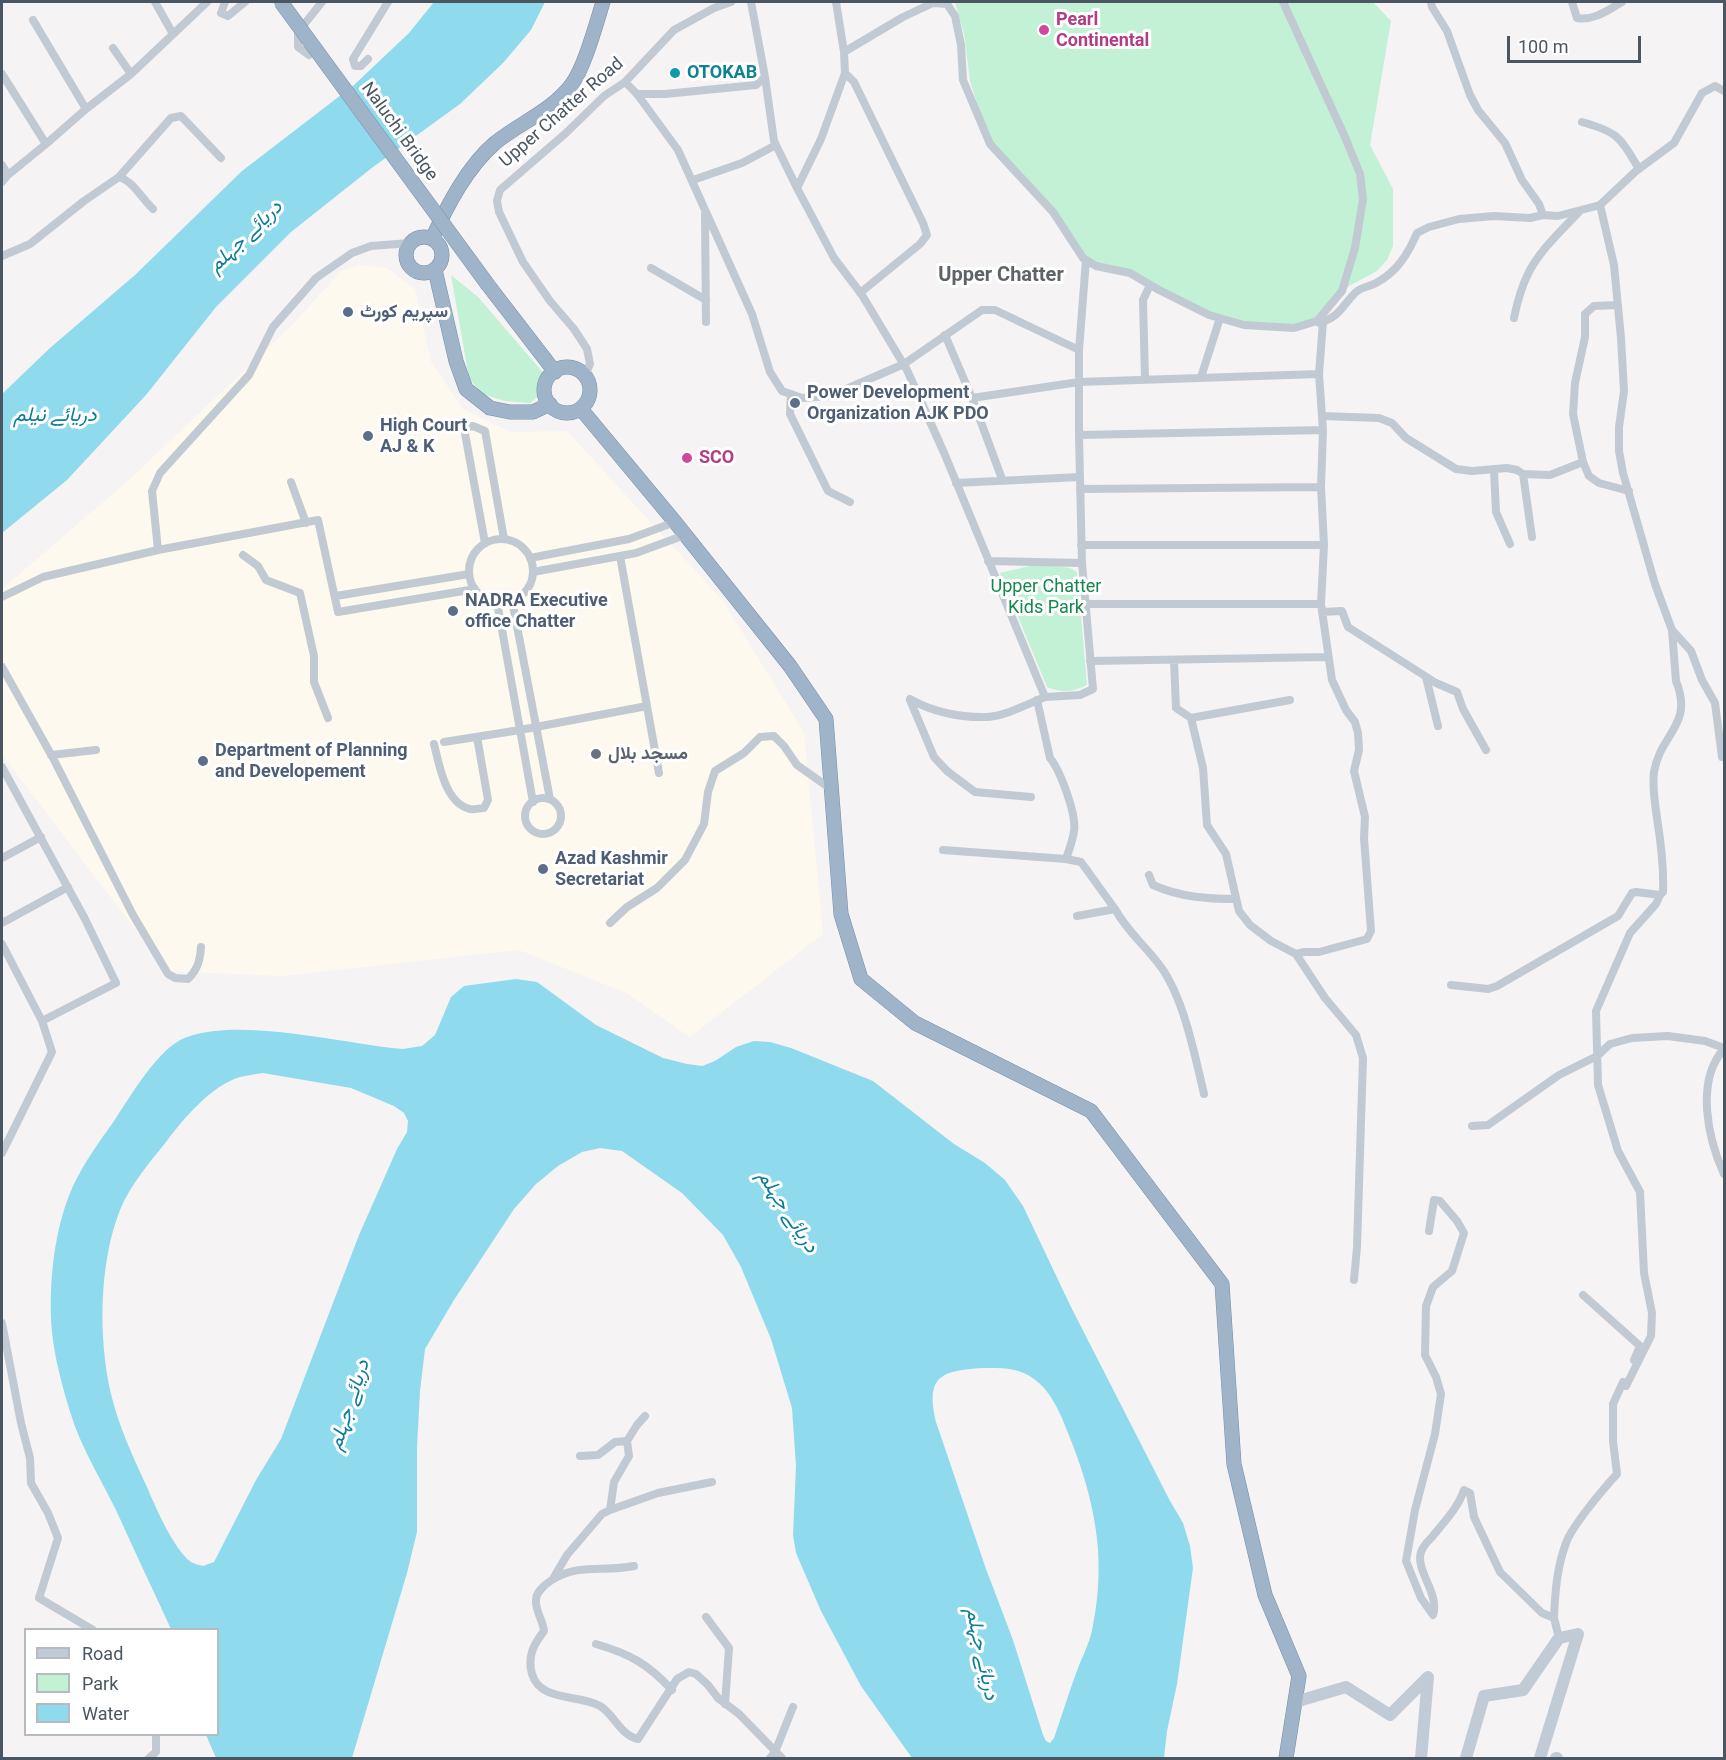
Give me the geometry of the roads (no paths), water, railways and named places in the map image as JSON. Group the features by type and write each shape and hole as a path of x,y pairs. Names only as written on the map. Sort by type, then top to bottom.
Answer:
{"highway":[{"name":"Naluchi Bridge","path":"281,2 488,285 555,372"},
{"path":"432,239 449,201 485,154 495,143 535,118 562,95 573,82 603,2"},
{"path":"421,237 437,242 442,254 440,266 423,274 412,269 408,265 406,254 410,243 421,237"},
{"path":"435,270 456,361 466,389 490,408 510,412 532,412 550,404"},
{"path":"564,368 572,368 585,375 590,389 589,397 581,409 567,413 559,411 550,404 545,395 545,387 547,380 555,372 564,368"},
{"path":"581,409 790,666 826,720 841,914 861,979 915,1023 1091,1111 1221,1284 1234,1464 1265,1595 1299,1676 1286,1758"}],"main road":[{"path":"1466,1758 1484,1696 1523,1690 1558,1638 1578,1634 1540,1758"},
{"path":"1295,1702 1346,1688 1390,1715 1428,1677 1421,1758"}],"street":[{"path":"155,2 173,34"},
{"path":"2,165 5,178 131,74 207,2"},
{"path":"225,2 221,13 228,16 245,2"},
{"path":"309,55 298,47 298,32 322,2"},
{"path":"368,59 361,66 355,66 353,59 388,2"},
{"name":"Upper Chatter Road","path":"585,375 590,364 587,349 523,262 499,212 497,201 500,190 604,96 625,82 674,30 730,2"},
{"path":"751,2 776,145 834,258 860,292 904,364 988,561 1041,698 1050,758 1056,765 1075,829 1066,859"},
{"path":"797,188 821,139 846,73 836,2"},
{"path":"844,52 926,4 947,4 955,16 961,45 963,80 990,144 1053,212 1086,260 1096,266 1131,273 1209,315 1244,325 1294,328 1317,321 1342,291 1355,248 1363,199 1360,174 1345,137 1283,2"},
{"path":"1431,2 1447,32 1470,95 1478,110 1505,143 1522,180 1539,204 1543,215"},
{"path":"1572,2 1575,15 1583,19 1594,18 1622,2"},
{"path":"33,20 86,109"},
{"path":"113,48 131,74"},
{"path":"846,73 854,82 927,235 920,244 860,292"},
{"path":"2,74 46,144"},
{"path":"637,94 665,94 756,85 765,77"},
{"path":"625,82 637,94 678,150 753,314 770,372 782,391 802,398 830,396 904,364 982,310 995,310 1079,350"},
{"path":"1304,325 1323,322 1339,313 1356,291 1377,283 1394,270 1407,256 1417,233 1429,227 1459,219 1494,216 1530,218 1543,215 1558,216 1599,205 1639,169 1674,143 1702,93 1715,86 1725,91"},
{"path":"2,256 30,244 84,201 119,177 171,118 181,116 221,158"},
{"path":"1582,122 1601,127 1616,135 1623,142 1639,169"},
{"path":"693,180 742,163 776,145"},
{"path":"119,177 127,180 153,209"},
{"path":"1599,205 1614,265 1618,305 1624,391 1619,427 1619,451 1656,584 1672,630 1676,681 1682,714 1658,757 1654,773 1654,793 1664,869 1663,892 1656,904 1630,933 1596,1011 1598,1085 1618,1151 1640,1192 1644,1273 1652,1313 1652,1336 1626,1386 1622,1385"},
{"path":"705,207 706,322"},
{"path":"1514,318 1519,296 1529,272 1557,234 1578,212"},
{"path":"158,550 152,491 160,473 249,375 273,327 316,278 352,253 371,246 410,243"},
{"path":"1031,797 975,792 955,778 934,757 910,699 920,705 959,715 989,717 1041,698 1080,695 1093,689 1081,545 1079,435 1079,350 1086,260"},
{"path":"651,268 706,300"},
{"path":"1145,379 1143,300 1150,285"},
{"path":"1618,305 1594,306 1586,314 1585,338 1575,383 1572,414 1583,462 1589,476 1599,483 1629,491"},
{"path":"1201,377 1220,318"},
{"path":"1296,954 1319,952 1367,939 1371,932 1364,838 1365,817 1354,771 1359,750 1358,733 1355,722 1346,710 1332,680 1321,608 1324,545 1321,487 1323,430 1319,374 1323,322"},
{"path":"945,335 972,398 1002,479"},
{"path":"972,398 1079,382 1319,374"},
{"path":"791,394 790,414 828,491 850,502"},
{"path":"1322,416 1379,418 1392,423 1406,438 1456,469 1517,470 1523,474 1550,475 1583,462"},
{"path":"485,543 464,428 473,426 485,431 504,539"},
{"path":"1079,435 1323,430"},
{"path":"1494,470 1496,512 1510,544"},
{"path":"1523,474 1532,537"},
{"path":"956,483 1080,477"},
{"path":"291,482 306,522"},
{"path":"1080,489 1321,487"},
{"path":"2,597 43,577 158,550 318,520 338,612 475,588"},
{"path":"530,558 629,539 675,522"},
{"path":"533,572 636,553 685,535"},
{"path":"504,539 520,545 530,558 533,572 531,582 525,591 512,600 497,602 487,599 475,588 469,574 470,564 474,554 485,543 504,539"},
{"path":"1081,545 1324,545"},
{"path":"243,555 258,566 266,580 300,593 314,656 314,682 328,718"},
{"path":"620,556 659,773"},
{"path":"988,561 1082,563"},
{"path":"336,596 469,574"},
{"path":"512,600 550,800"},
{"path":"497,602 533,802"},
{"path":"1085,604 1321,608 1342,611 1348,627 1426,677 1457,692 1463,709 1486,750"},
{"path":"1672,630 1691,651 1702,680 1715,703 1722,757 1725,754"},
{"path":"1090,661 1328,657"},
{"path":"1174,660 1176,708 1191,718 1203,768 1207,825 1226,854 1239,911 1250,925 1270,941 1296,954 1325,998 1356,1035 1363,1058 1354,1280"},
{"path":"2,667 51,755 133,915 168,974 175,978 188,979 196,971 201,947"},
{"path":"1426,677 1438,726"},
{"path":"1191,718 1290,700"},
{"path":"444,742 647,706"},
{"path":"609,923 627,907 657,888 685,860 704,824 708,792 715,771 744,753 760,737 774,736 797,765 831,789"},
{"path":"434,744 446,787 457,802 470,809 484,808 488,800 477,737"},
{"path":"51,755 96,750"},
{"path":"2,767 68,887 116,983 42,1021"},
{"path":"2,791 12,785"},
{"path":"538,799 550,800 559,807 561,818 557,828 548,834 536,833 527,824 526,812 538,799"},
{"path":"2,858 41,837"},
{"path":"943,850 1081,862 1115,909 1125,927 1161,967 1173,989 1190,1034 1204,1094"},
{"path":"1149,875 1153,885 1173,894 1209,899 1236,899"},
{"path":"2,923 68,887"},
{"path":"1451,985 1488,989 1497,986 1618,916 1632,893 1660,895"},
{"path":"1077,916 1115,909"},
{"path":"2,945 42,1021 52,1052 2,1153"},
{"path":"1472,1126 1488,1125 1559,1075 1597,1056 1610,1044 1632,1038 1668,1036 1705,1041 1725,1049 1717,1057 1707,1090 1708,1116 1718,1160 1725,1174"},
{"path":"1429,1232 1434,1200 1440,1201 1464,1233 1452,1271 1433,1287 1426,1306 1425,1355 1436,1377 1441,1394 1435,1434 1408,1545 1406,1561 1411,1577 1421,1598 1433,1615 1435,1608 1427,1577 1419,1560 1422,1549 1461,1501 1464,1490 1470,1493 1474,1517 1500,1572 1542,1613 1554,1618"},
{"path":"1558,1638 1554,1618 1555,1586 1566,1540 1602,1490 1617,1474 1613,1441 1613,1404 1640,1346 1582,1294"},
{"path":"2,1323 30,1458 31,1482 48,1513 58,1538 39,1598 91,1628"},
{"path":"609,1510 614,1482 628,1456 627,1441 645,1416"},
{"path":"580,1456 598,1455 615,1442 627,1441"},
{"path":"552,1580 567,1555 602,1514 658,1492 712,1482"},
{"path":"634,1566 610,1570 571,1570 552,1580 538,1592 535,1598 544,1631 531,1651 531,1670 535,1682 549,1693 599,1705 628,1734 638,1739 677,1679 689,1672 696,1674 725,1704 739,1714 776,1756 793,1707"},
{"path":"706,1617 729,1648 725,1704"},
{"path":"596,1644 613,1649 646,1665 672,1689"},
{"path":"149,1758 156,1752 156,1736"}],"water":[{"name":"دریائے نیلم","path":"434,2 545,2 531,30 503,63 460,104 373,167 291,232 216,307 146,395 67,480 2,533 2,394 50,348 135,275 242,171 354,85 409,33"},
{"name":"دریائے جہلم","path":"516,979 537,982 596,1025 663,1058 687,1064 702,1066 715,1061 736,1047 754,1041 770,1042 791,1048 873,1081 954,1144 985,1163 1005,1180 1023,1206 1071,1307 1183,1523 1190,1546 1193,1568 1164,1758 912,1758 861,1686 821,1611 796,1553 793,1535 796,1466 792,1408 771,1339 741,1267 723,1235 682,1193 622,1151 600,1148 582,1152 558,1166 536,1184 514,1209 454,1300 425,1349 417,1447 417,1532 352,1758 216,1758 206,1736 219,1736 219,1628 171,1628 80,1439 61,1381 52,1332 51,1296 57,1239 66,1202 87,1161 137,1086 156,1061 176,1042 209,1032 235,1030 294,1034 403,1049 422,1046 435,1035 451,997 464,986","holes":["263,1073 351,1088 394,1106 404,1113 408,1121 407,1132 397,1149 359,1235 281,1439 256,1480 214,1562 203,1566 191,1562 178,1548 160,1516 127,1442 111,1394 104,1349 103,1301 104,1277 113,1231 129,1192 147,1166 181,1123 219,1087 240,1077","1009,1369 1028,1375 1040,1384 1055,1403 1085,1480 1096,1527 1099,1575 1092,1631 1054,1738 1050,1743 1043,1735 1013,1640 986,1569 936,1422 933,1407 933,1395 939,1379 955,1371"]}],"place":[{"name":"Pearl Continental","path":"1044,30"},
{"name":"OTOKAB","path":"675,73"},
{"name":"سپریم کورٹ","path":"348,312"},
{"name":"Power Development Organization AJK PDO","path":"795,403"},
{"name":"High Court AJ & K","path":"368,436"},
{"name":"SCO","path":"687,458"},
{"name":"NADRA Executive office Chatter","path":"453,611"},
{"name":"مسجد بلال","path":"596,754"},
{"name":"Department of Planning and Developement","path":"203,761"},
{"name":"Azad Kashmir Secretariat","path":"543,869"}],"district":[{"name":"Upper Chatter","path":"1001,276"}],"park label":[{"name":"Upper Chatter Kids Park","path":"1046,597"}]}
